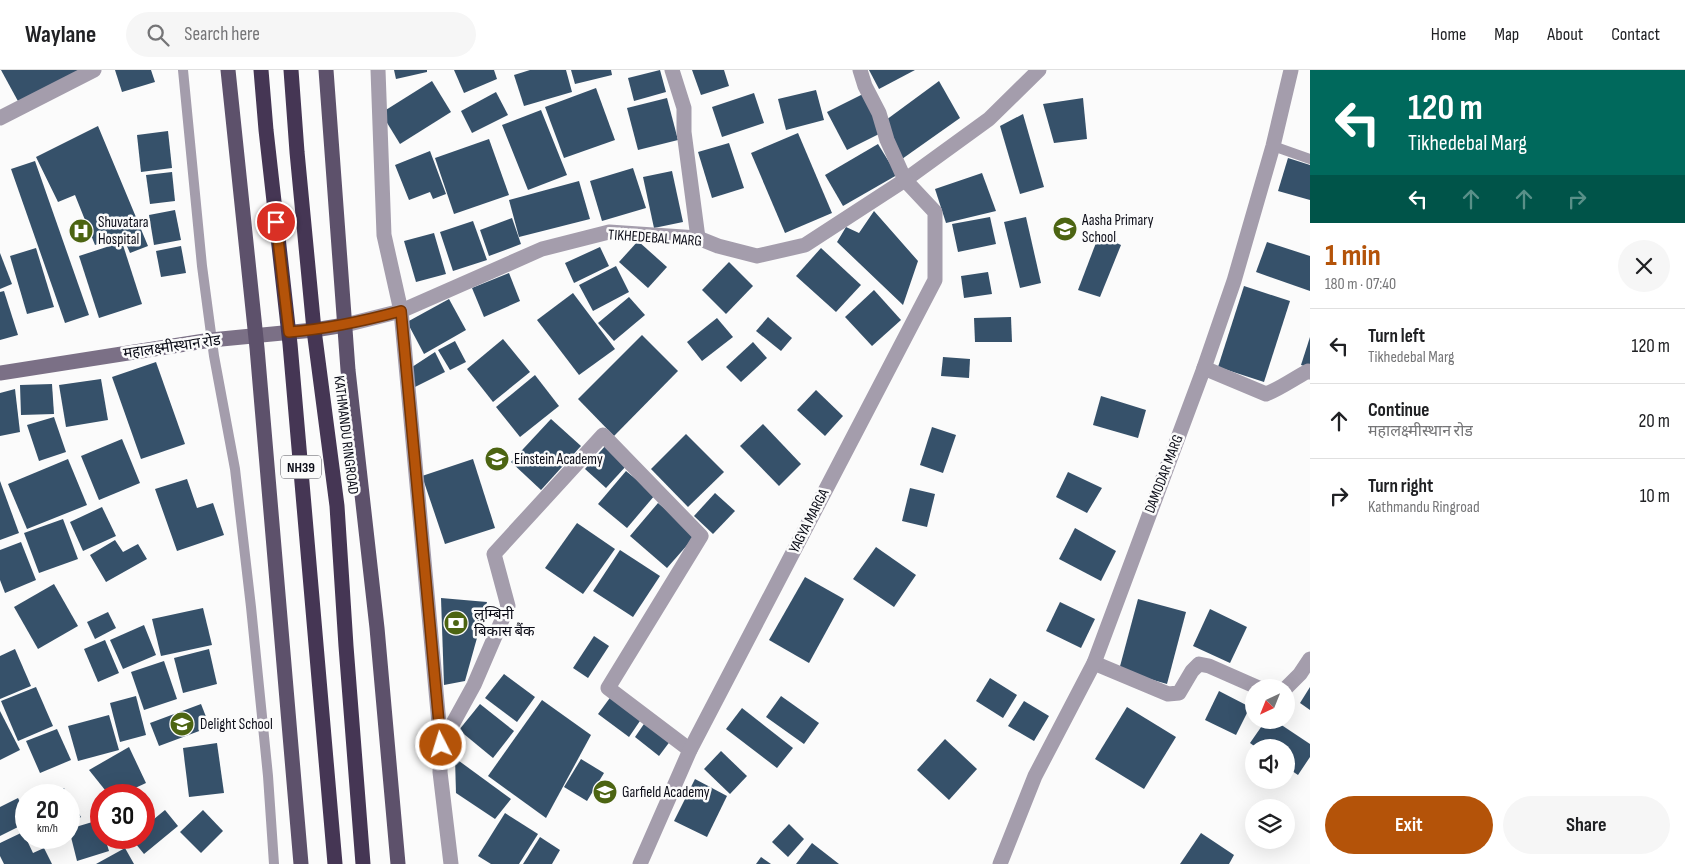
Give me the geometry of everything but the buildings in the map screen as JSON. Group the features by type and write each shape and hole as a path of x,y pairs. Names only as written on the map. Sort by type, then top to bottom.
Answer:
{"highway":[{"name":"NH39","path":"261,70 289,332 335,864"},
{"name":"KATHMANDU RINGROAD","path":"291,70 314,330 337,506 363,864"}],"main road":[{"path":"228,70 256,336 301,864"},
{"path":"326,70 345,325 378,628 398,864"}],"street":[{"path":"0,117 94,70"},
{"path":"378,70 384,235 401,311 441,745 440,772 451,864"},
{"path":"672,70 684,108 684,132 698,238"},
{"name":"YAGYA MARGA","path":"640,864 690,750 935,280 934,212 905,180 887,140 860,70"},
{"name":"TIKHEDEBAL MARG","path":"345,325 401,311 542,249 609,232 698,238 718,246 757,256 805,245 905,180 989,119 1039,70"},
{"name":"DAMODAR MARG","path":"1000,864 1035,776 1094,663 1204,368 1234,281 1274,146 1291,70"},
{"name":"महालक्ष्मीस्थान रोड","path":"0,373 211,340 314,330 345,325"},
{"path":"1204,368 1266,394 1281,388 1296,377 1308,371 1310,372"},
{"path":"441,745 474,685 508,606 494,554 603,435 701,536 608,688 690,750"},
{"path":"1295,679 1310,659"},
{"path":"1094,663 1168,694 1179,694 1192,671 1199,664 1209,666 1245,682"}],"lane":[{"path":"183,70 211,340 237,489 268,776 274,864"},
{"path":"1274,146 1310,159"}],"place":[{"name":"Aasha Primary School","path":"1065,229"},
{"name":"Shuvatara Hospital","path":"81,231"},
{"name":"Einstein Academy","path":"497,459"},
{"name":"लुम्बिनी बिकास बैंक","path":"456,623"},
{"name":"Delight School","path":"182,724"},
{"name":"Garfield Academy","path":"605,792"}],"route":[{"path":"276,222 289,332 345,325 401,311 441,745"}]}
